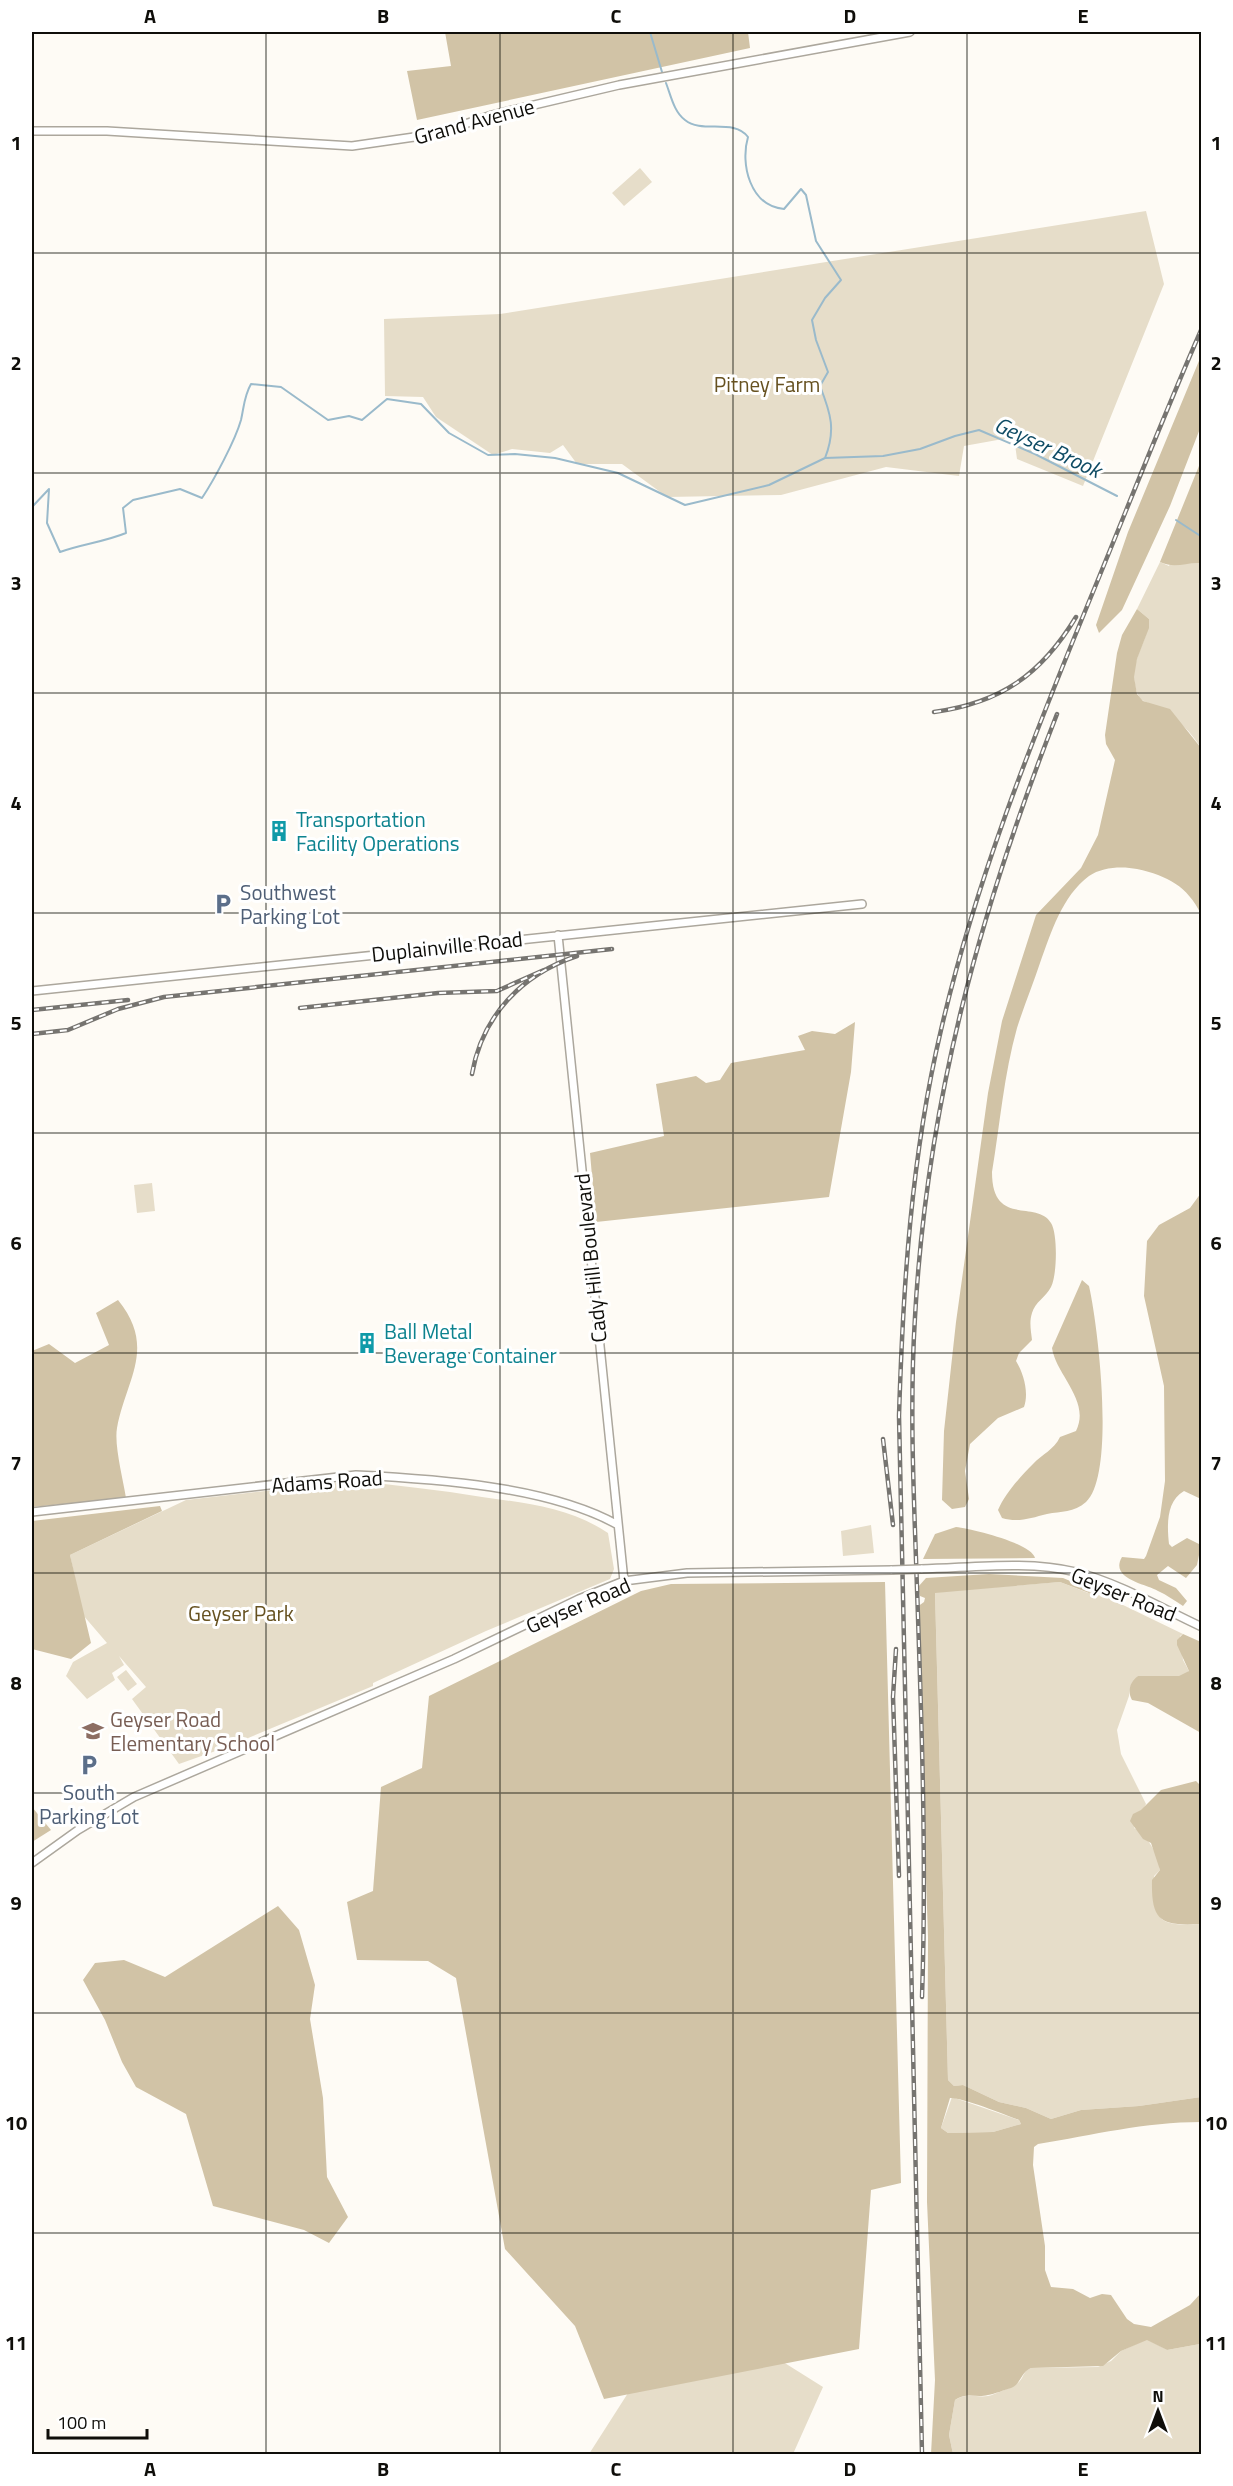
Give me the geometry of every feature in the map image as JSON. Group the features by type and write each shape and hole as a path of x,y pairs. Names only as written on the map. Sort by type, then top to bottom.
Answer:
{"street":[{"name":"Grand Avenue","path":"32,131 107,131 352,146 378,144 435,134 492,115 619,85 910,32"},
{"name":"Duplainville Road","path":"32,991 862,904"},
{"name":"Cady Hill Boulevard","path":"558,935 624,1581"},
{"name":"Adams Road","path":"32,1512 356,1475 410,1478 517,1493 593,1514 618,1525"},
{"name":"Geyser Road","path":"32,1863 78,1830 134,1797 464,1655 579,1599 624,1581 697,1573 1023,1567 1074,1571 1135,1595 1202,1627"}],"green space":[{"path":"640,168 652,182 624,206 612,193"},
{"name":"Pitney Farm","path":"1146,211 1164,284 1083,486 1017,459 1014,437 964,446 959,476 886,467 781,495 667,497 622,464 577,464 563,445 550,453 512,449 493,455 436,417 423,397 385,396 384,319 500,314"},
{"path":"1201,495 1201,748 1174,717 1141,699 1137,692 1134,670 1149,619 1137,609 1160,562 1169,566"},
{"path":"152,1183 155,1211 137,1213 134,1185"},
{"name":"Geyser Park","path":"354,1481 515,1502 563,1512 608,1533 614,1569 610,1579 486,1631 373,1683 373,1686 224,1748 179,1764 132,1699 146,1687 119,1656 124,1665 112,1673 115,1680 87,1699 66,1676 73,1662 107,1643 83,1615 70,1555 186,1500"},
{"path":"871,1525 874,1553 843,1556 841,1531"},
{"path":"1060,1582 1088,1593 1092,1590 1183,1634 1180,1636 1183,1660 1189,1671 1183,1676 1138,1676 1130,1687 1117,1730 1121,1754 1146,1804 1134,1828 1148,1841 1159,1864 1160,1870 1154,1876 1157,1911 1160,1917 1174,1924 1201,1924 1201,2097 1139,2106 1081,2110 1051,2119 1026,2108 999,2102 963,2085 954,2086 948,2080 935,1592"},
{"path":"126,1670 137,1684 128,1691 117,1677"},
{"path":"952,2097 1019,2120 1021,2124 993,2132 948,2133 941,2128"},
{"path":"1147,2339 1167,2350 1200,2344 1201,2339 1201,2454 953,2454 949,2435 955,2400 964,2396 988,2396 999,2392 1019,2382 1025,2372 1031,2368 1098,2367 1111,2361 1121,2351"},
{"path":"764,2350 823,2387 793,2454 589,2454 644,2368"}],"shaded area":[{"path":"445,32 748,32 750,48 417,120 407,71 451,66"},
{"path":"1201,356 1201,426 1170,506 1122,610 1099,633 1096,625 1128,532"},
{"path":"1201,461 1201,563 1176,565 1160,562"},
{"path":"1137,609 1149,619 1149,628 1137,659 1134,677 1137,694 1143,701 1170,709 1201,748 1201,914 1183,889 1167,879 1137,869 1112,868 1094,873 1080,884 1065,904 1053,928 1013,1045 1005,1081 992,1172 994,1189 999,1200 1016,1210 1044,1216 1051,1223 1056,1245 1055,1274 1051,1287 1032,1313 1030,1323 1032,1340 1019,1353 1016,1361 1025,1384 1024,1407 998,1418 970,1444 965,1471 969,1499 965,1507 952,1509 942,1500 944,1431 956,1322 988,1093 1002,1021 1036,915 1081,868 1098,835 1115,760 1106,744 1105,735 1117,653 1122,635"},
{"path":"855,1022 851,1072 829,1197 596,1222 590,1153 664,1136 656,1084 696,1076 706,1083 720,1080 731,1063 805,1050 798,1036 812,1031 835,1034"},
{"path":"1201,1193 1201,1499 1184,1491 1178,1495 1169,1514 1168,1530 1169,1544 1172,1547 1187,1538 1201,1545 1197,1565 1186,1578 1168,1566 1157,1575 1159,1580 1176,1588 1187,1601 1183,1606 1131,1580 1120,1571 1119,1564 1122,1557 1144,1559 1146,1556 1160,1517 1165,1481 1164,1386 1144,1296 1147,1241 1159,1225 1190,1208"},
{"path":"1082,1280 1089,1286 1100,1364 1103,1432 1095,1486 1086,1502 1072,1510 1024,1519 1002,1518 998,1510 1018,1480 1055,1445 1060,1437 1076,1431 1079,1409 1052,1348"},
{"path":"118,1300 130,1317 136,1333 137,1349 136,1364 121,1410 116,1435 126,1498 32,1507 32,1351 49,1344 75,1363 109,1345 96,1313"},
{"path":"160,1506 162,1511 70,1555 91,1643 71,1659 32,1649 32,1521"},
{"path":"956,1527 1012,1542 1031,1552 1035,1558 923,1559 935,1534"},
{"path":"989,1574 1063,1578 1092,1590 1089,1593 1060,1582 935,1593 948,2080 954,2086 963,2085 999,2102 1026,2108 1051,2119 1081,2110 1139,2106 1201,2097 1201,2122 1139,2127 1038,2144 1034,2147 1033,2165 1045,2246 1045,2270 1051,2287 1073,2289 1090,2298 1102,2294 1111,2295 1127,2319 1134,2324 1151,2327 1190,2305 1201,2293 1200,2344 1167,2350 1147,2340 1121,2351 1103,2366 1031,2368 1011,2388 988,2395 959,2398 955,2400 949,2435 953,2454 931,2454 935,2380 927,2202 928,1937 917,1607 924,1602 925,1598 920,1596 918,1587 926,1578","holes":["950,2098 956,2098 1019,2120 1021,2124 993,2132 948,2133 941,2128"]},
{"path":"885,1582 901,2183 871,2190 859,2349 604,2399 575,2326 505,2249 456,1978 428,1961 357,1960 347,1902 373,1891 381,1787 422,1768 429,1696 641,1591 671,1584"},
{"path":"1183,1634 1201,1642 1201,1733 1148,1703 1132,1700 1130,1693 1131,1684 1138,1676 1179,1676 1189,1671 1177,1645 1177,1640"},
{"path":"1196,1781 1202,1787 1201,1924 1176,1924 1161,1919 1157,1913 1152,1894 1152,1880 1160,1870 1151,1843 1143,1839 1130,1821 1133,1814 1141,1810 1161,1790"},
{"path":"32,1807 51,1830 32,1842"},
{"path":"278,1906 299,1930 315,1985 310,2019 323,2098 327,2177 348,2217 329,2243 304,2230 213,2206 186,2114 136,2087 122,2062 105,2020 83,1980 95,1963 124,1960 165,1977"}],"waterway":[{"path":"650,32 662,72"},
{"path":"666,83 675,108 685,120 700,126 735,128 748,137 745,159 747,171 750,182 763,200 772,206 784,209 801,189 806,195 816,241 841,280 825,298 812,320 816,340 828,372 820,386 831,422 830,439 825,458"},
{"path":"32,507 49,489 47,523 60,552 126,533 123,508 133,500 180,489 202,498 234,439 251,384 281,387 328,420 349,416 362,420 387,399 421,404 449,433 488,455 515,454 555,458 618,473 685,505 769,485 825,458 883,456 920,449 979,430 1035,454 1117,496"},
{"name":"Geyser Brook","path":"1176,520 1202,537"}],"railway":[{"path":"922,2454 899,1416 906,1271 922,1126 941,1030 987,867 1046,709 1202,328"},
{"path":"934,712 979,702 1017,683 1048,655 1076,617"},
{"path":"922,1997 923,1778 912,1407 913,1347 921,1238 931,1160 961,1010 1004,862 1057,714"},
{"path":"32,1034 68,1030 118,1009 164,997 612,949"},
{"path":"472,1074 485,1034 495,1016 508,1000 539,974 577,956"},
{"path":"300,1008 438,993 497,991 544,970"},
{"path":"32,1010 128,1000"},
{"path":"883,1439 893,1525"},
{"path":"896,1649 893,1697 899,1876"}],"place":[{"name":"Transportation Facility Operations","path":"279,831"},
{"name":"Southwest Parking Lot","path":"223,904"},
{"name":"Ball Metal Beverage Container","path":"367,1343"},
{"name":"Geyser Road Elementary School","path":"93,1731"},
{"name":"South Parking Lot","path":"89,1765"}]}
